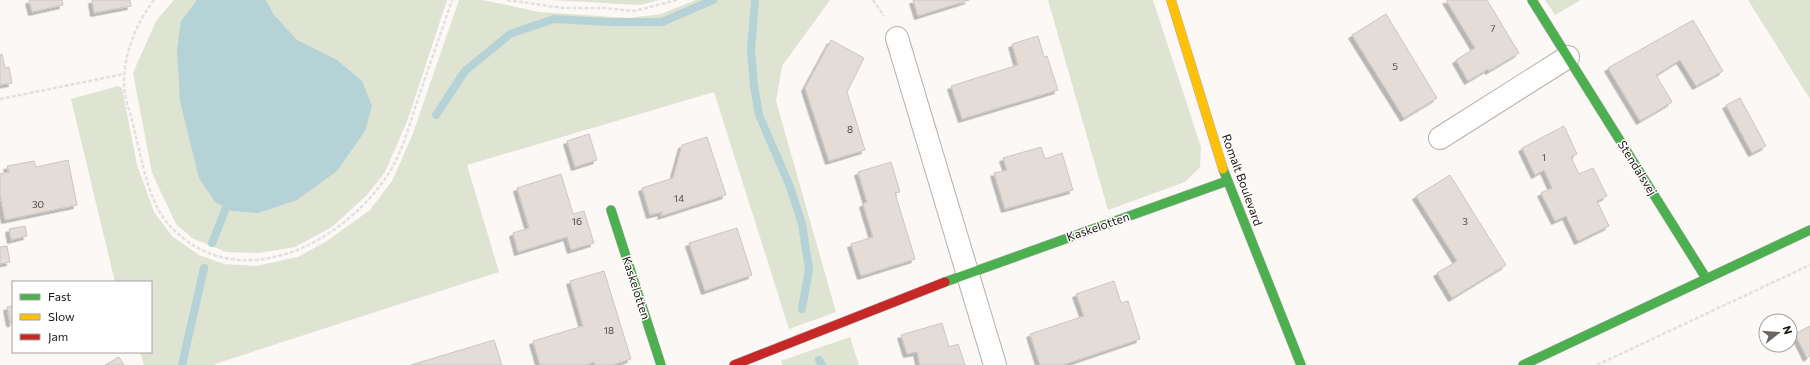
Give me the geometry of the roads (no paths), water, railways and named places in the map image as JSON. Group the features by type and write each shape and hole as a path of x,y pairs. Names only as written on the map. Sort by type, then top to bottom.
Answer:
{"street":[{"name":"Romalt Boulevard","path":"1172,0 1227,182 1301,365"},
{"name":"Stendalsvej","path":"1532,0 1706,278"},
{"path":"897,38 996,365"},
{"path":"1440,138 1568,57"},
{"name":"Kaskelotten","path":"734,365 968,273 1227,182"},
{"name":"Kaskelotten","path":"611,210 661,365"},
{"path":"1523,365 1810,230"}],"water":[{"path":"197,0 266,0 274,15 297,40 337,60 362,81 372,106 365,131 337,171 297,200 258,213 232,211 215,202 199,178 180,101 177,50 181,21"}],"waterway":[{"path":"436,115 465,71 510,34 554,19 608,22 662,22 713,0"},
{"path":"755,0 751,50 754,86 759,115 789,184 802,224 809,269 802,309"},
{"path":"212,243 226,208"},
{"path":"182,365 204,268"},
{"path":"819,360 822,365"}]}
